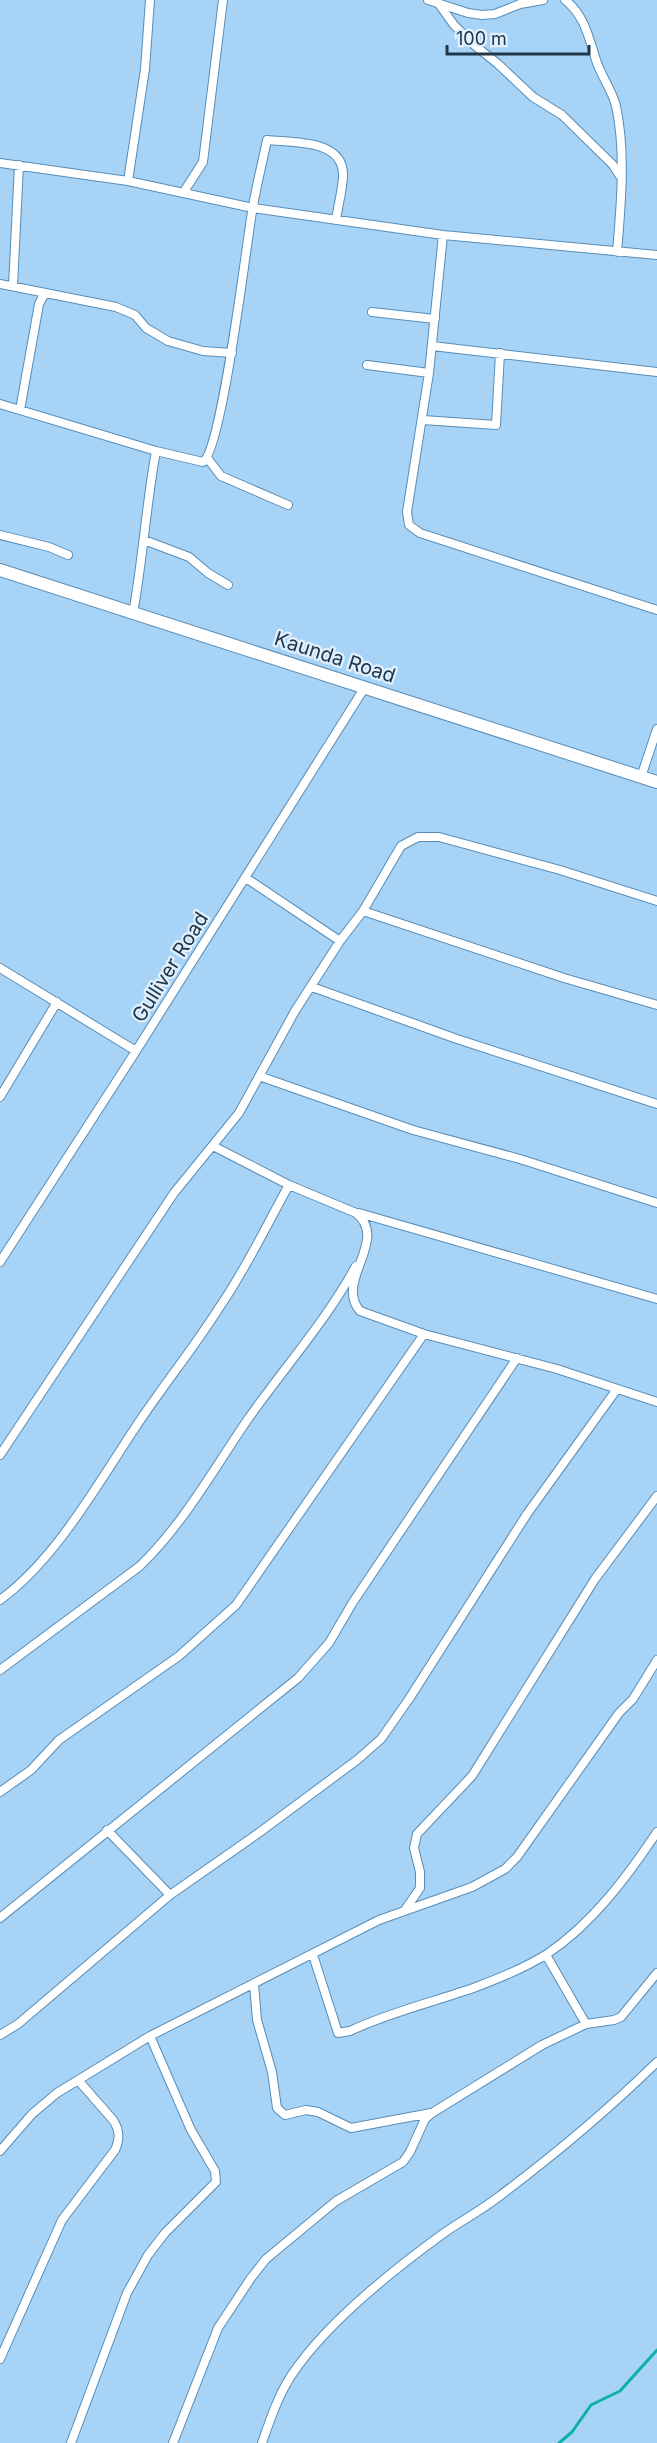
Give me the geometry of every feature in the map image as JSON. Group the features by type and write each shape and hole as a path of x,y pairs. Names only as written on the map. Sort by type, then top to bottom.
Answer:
{"main road":[{"name":"Kaunda Road","path":"0,570 657,782"}],"street":[{"path":"128,181 145,69 150,0"},
{"path":"183,193 203,162 223,0"},
{"path":"428,0 468,13 482,15 495,14 520,4 543,0"},
{"path":"565,0 576,10 584,26 596,62 616,106 622,179 617,252"},
{"path":"439,4 454,25 473,44 533,97 562,115 613,165 622,179"},
{"path":"208,459 232,353 253,208 267,140 324,147 334,153 344,175 336,220"},
{"path":"0,163 128,181 253,208 443,235 657,255"},
{"path":"13,286 19,165"},
{"path":"443,235 429,374 407,512 409,525 420,533 657,610"},
{"path":"0,284 128,311 135,315 146,328 182,346 203,351 232,353"},
{"path":"20,410 39,304 45,293"},
{"path":"372,312 435,319"},
{"path":"432,346 657,372"},
{"path":"423,420 496,425 500,353"},
{"path":"367,365 429,374"},
{"path":"0,404 156,451 198,462 208,459"},
{"path":"134,613 144,540 146,504 156,451"},
{"path":"208,459 221,476 288,505"},
{"path":"0,535 49,547 68,555"},
{"path":"144,540 189,557 208,573 228,585"},
{"name":"Gulliver Road","path":"0,1262 246,878 365,687"},
{"path":"641,777 657,729"},
{"path":"0,1455 174,1193 239,1113 282,1032 340,941 363,911 401,846 409,840 428,836 439,837 560,870 657,901"},
{"path":"246,878 340,941"},
{"path":"363,911 564,978 657,1005"},
{"path":"0,968 136,1051"},
{"path":"312,987 458,1039 657,1104"},
{"path":"0,1097 57,1002"},
{"path":"259,1076 413,1130 520,1159 657,1203"},
{"path":"213,1146 289,1185 356,1212 657,1299"},
{"path":"0,1600 35,1568 63,1534 166,1379 219,1309 255,1250 289,1185"},
{"path":"356,1212 363,1219 368,1230 353,1289 355,1305 360,1311 424,1334 517,1358 657,1402"},
{"path":"0,1670 140,1566 159,1547 179,1523 249,1418 331,1308 364,1252"},
{"path":"0,1792 31,1770 59,1740 179,1656 236,1605 424,1334"},
{"path":"0,1918 107,1830 192,1766 298,1678 329,1643 353,1602 517,1358"},
{"path":"0,2034 18,2024 170,1895 260,1832 357,1760 381,1739 409,1700 526,1514 617,1389"},
{"path":"404,1910 420,1888 420,1872 414,1848 417,1834 472,1776 594,1579 657,1496"},
{"path":"0,2151 33,2114 57,2093 150,2036 379,1920 472,1887 506,1869 518,1857 619,1713 633,1699 657,1660"},
{"path":"107,1830 170,1895"},
{"path":"313,1955 338,2033 489,1982 546,1955 572,1936 632,1869 657,1832"},
{"path":"546,1955 586,2024"},
{"path":"173,2443 218,2328 266,2259 336,2201 403,2162 425,2119 432,2113 542,2045 586,2024 621,2017 657,1973"},
{"path":"254,1984 257,2020 272,2072 277,2108 280,2112 285,2115 306,2110 318,2112 351,2128 432,2113"},
{"path":"71,2443 127,2293 148,2255 165,2233 216,2182 215,2171 191,2130 150,2036"},
{"path":"262,2443 278,2400 290,2378 304,2358 341,2319 427,2246 495,2199 584,2130 657,2062"},
{"path":"0,2359 62,2220 115,2150 118,2142 118,2127 78,2080"}],"waterway":[{"path":"559,2443 572,2432 591,2405 620,2391 657,2350"}]}
